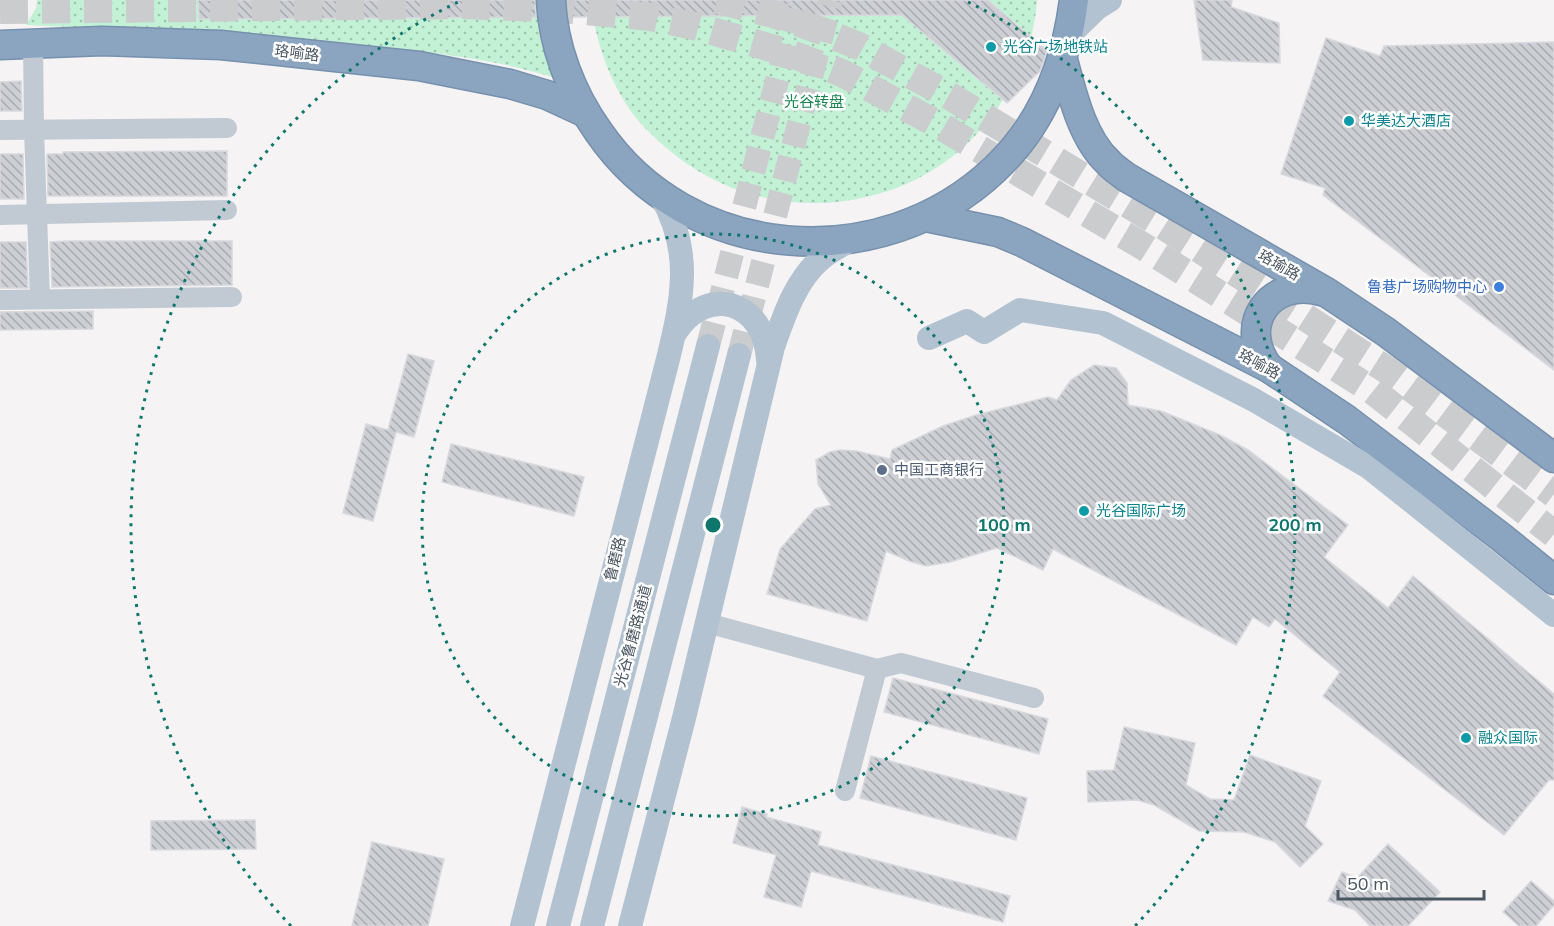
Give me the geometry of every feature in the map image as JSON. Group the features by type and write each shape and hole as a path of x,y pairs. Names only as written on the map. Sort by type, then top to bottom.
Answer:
{"highway":[{"path":"551,0 552,16 564,67 586,114 606,144 631,171 660,194 694,215 741,232 770,239 810,242 850,240 888,231 926,217 963,196 996,169 1024,136 1047,100 1066,47 1074,0"},
{"name":"珞喻路","path":"0,45 102,41 220,45 418,66 510,84 547,95 586,114"},
{"name":"珞瑜路","path":"1066,47 1084,124 1094,144 1107,161 1126,177 1326,292 1386,332 1545,451"},
{"name":"珞喻路","path":"926,217 998,232 1022,242 1269,368 1347,420 1554,580"},
{"path":"1269,368 1257,347 1256,336 1261,313 1268,303 1287,290 1299,288 1326,292"}],"main road":[{"path":"1066,47 1097,8 1110,0"},
{"name":"鲁磨路","path":"522,926 674,334 680,303 682,258 679,236 660,194"},
{"path":"630,926 780,326 801,282 822,258 850,240"},
{"path":"674,334 690,314 700,308 711,304 735,306 746,312 762,329 768,368"},
{"path":"928,338 968,321 984,332 1020,310 1103,323 1254,400 1370,468 1554,615"},
{"name":"光谷鲁磨路通道","path":"558,926 708,346"},
{"path":"592,926 739,355"}],"street":[{"path":"33,45 40,299"},
{"path":"0,130 227,128"},
{"path":"0,215 227,210"},
{"path":"0,300 232,297"},
{"path":"707,623 877,669 901,663 1034,698"},
{"path":"845,791 877,669"}],"green space":[{"path":"37,0 540,0 559,79 512,66 442,54 371,46 242,35 26,25 36,8"},
{"name":"光谷转盘","path":"590,0 1037,0 1030,42 1014,81 999,106 969,142 934,170 893,189 850,200 806,203 761,197 719,182 679,158 653,136 630,110 615,84 599,43"}],"building":[{"path":"198,0 535,0 536,17 199,19"},
{"path":"568,0 988,0 1047,51 1040,71 1007,103 902,15 569,17"},
{"path":"1194,0 1232,0 1231,7 1279,23 1280,63 1203,60"},
{"name":"鲁巷广场购物中心","path":"1326,38 1380,56 1384,46 1554,42 1554,370 1323,195 1325,188 1281,174"},
{"path":"21,81 22,111 0,111 0,82"},
{"path":"227,151 227,196 48,196 47,154"},
{"path":"0,154 23,154 24,199 0,199"},
{"path":"232,241 232,285 52,287 50,242"},
{"path":"0,242 26,242 28,288 0,288"},
{"path":"93,311 93,329 0,330 0,312"},
{"path":"408,354 434,361 414,437 396,432 373,521 343,513 366,424 388,430"},
{"name":"光谷国际广场","path":"1094,365 1116,368 1127,383 1128,405 1161,411 1220,435 1248,450 1348,525 1324,557 1388,608 1413,576 1554,694 1554,780 1549,780 1504,835 1323,696 1340,672 1275,619 1269,627 1253,617 1236,645 1053,549 1043,570 997,548 950,562 926,566 886,551 867,621 767,594 780,549 815,509 831,505 818,484 816,460 830,452 840,450 856,451 890,459 892,450 943,426 976,415 1048,397 1057,400 1071,380"},
{"path":"451,444 584,477 574,516 442,482"},
{"path":"893,678 1048,719 1039,754 884,712"},
{"path":"1124,727 1195,743 1186,785 1210,799 1234,800 1250,755 1321,781 1305,826 1323,844 1300,867 1275,842 1244,832 1199,831 1154,805 1137,800 1088,802 1087,771 1114,770"},
{"path":"871,756 1027,798 1016,840 860,798"},
{"path":"742,807 767,814 766,817 821,832 818,845 1010,896 1003,922 811,871 801,907 764,897 776,855 733,843"},
{"path":"255,820 256,849 151,850 151,821"},
{"path":"372,842 444,859 428,926 352,926"},
{"path":"1388,844 1440,892 1408,926 1370,926 1355,910 1328,901 1342,872 1357,878"},
{"path":"1531,881 1554,901 1554,905 1536,926 1519,926 1503,912"}],"tunnel":[{"path":"717,0 773,14 861,47 953,98 1159,223 1387,370 1554,494"},
{"path":"708,346 798,0"},
{"path":"739,355 831,0"},
{"path":"0,10 463,5 563,9 650,17 694,26 789,53 842,73 939,125 1141,245 1372,390 1554,534"}],"place":[{"name":"光谷广场地铁站","path":"991,47"},
{"name":"华美达大酒店","path":"1349,121"},
{"name":"鲁巷广场购物中心","path":"1499,287"},
{"name":"中国工商银行","path":"882,470"},
{"name":"光谷国际广场","path":"1084,511"},
{"name":"融众国际","path":"1466,738"}]}
